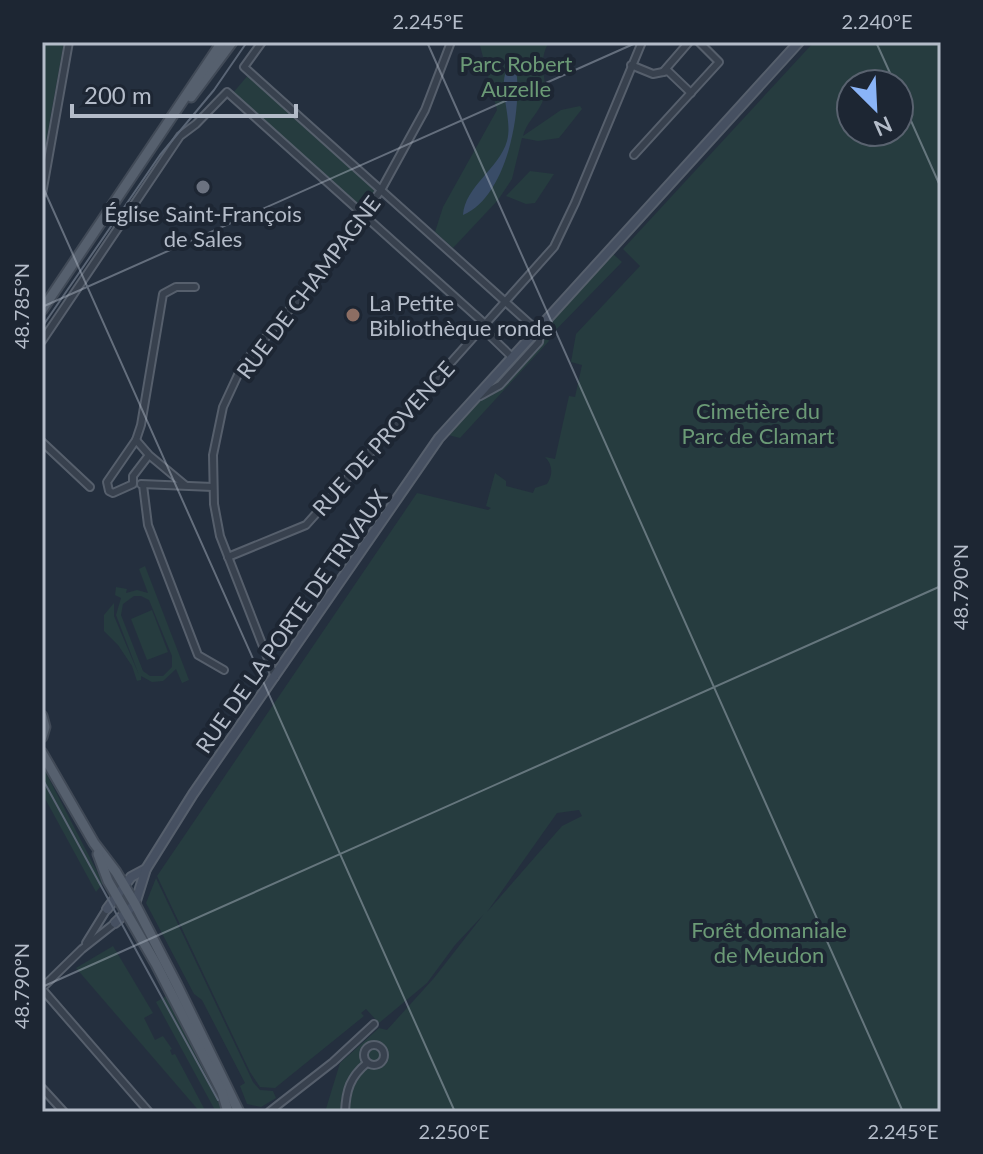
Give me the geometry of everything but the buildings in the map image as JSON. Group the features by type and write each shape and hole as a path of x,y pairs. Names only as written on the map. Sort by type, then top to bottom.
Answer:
{"main road":[{"path":"42,310 222,42"},
{"path":"169,124 232,42"},
{"path":"42,716 44,734"},
{"path":"42,753 94,843 135,904 239,1112"},
{"path":"94,843 117,896 222,1092 228,1112"}],"street":[{"path":"42,194 69,42"},
{"path":"262,42 244,67 536,329"},
{"name":"RUE DE CHAMPAGNE","path":"275,677 220,536 213,487 213,455 223,407 243,364 365,216 425,110 451,42"},
{"name":"RUE DE PROVENCE","path":"228,557 306,525 554,247 642,42"},
{"path":"663,72 689,42"},
{"path":"634,155 718,60 699,42"},
{"name":"RUE DE LA PORTE DE TRIVAUX","path":"42,988 135,904 146,869 193,794 436,442 799,42"},
{"path":"631,65 653,74 668,71 691,93"},
{"path":"42,341 180,136 227,92 485,324 483,329 511,356"},
{"path":"121,194 135,203"},
{"path":"195,287 176,287 163,294 141,425 136,440 107,482 107,488 113,493 133,484 213,487"},
{"name":"RUE DE LA PORTE DE TRIVAUX","path":"473,400 500,385 529,353 541,337 536,329"},
{"path":"136,440 185,485"},
{"path":"42,442 90,487"},
{"path":"133,484 133,476 149,455"},
{"path":"143,485 148,525 198,655 224,670"},
{"name":"RUE DE LA PORTE DE TRIVAUX","path":"82,949 124,886 135,874 146,869"},
{"path":"42,988 149,1112"},
{"path":"269,1112 333,1062 374,1024"},
{"path":"345,1112 346,1091 354,1073 367,1063"},
{"path":"42,1088 64,1112"}],"green space":[{"path":"42,42 64,42 42,164"},
{"name":"Parc Robert Auzelle","path":"479,42 549,42 543,58 545,87 542,103 523,136 561,110 580,106 582,109 559,138 538,141 522,138 512,179 498,200 453,248 435,232 443,207 497,110"},
{"path":"814,42 941,42 941,1112 325,1112 340,1063 379,1028 387,1030 434,978 484,914 455,945 427,983 379,1023 366,1009 361,1013 364,1016 275,1088 260,1087 250,1072 157,876 417,493 488,510 491,508 486,506 495,473 506,481 506,486 533,493 535,488 547,484 551,470 545,457 555,459 569,396 575,397 582,365 571,362 576,334 640,266 623,249","holes":["579,810 582,816 562,826 487,912 557,813"]},
{"path":"249,74 378,192 363,212 232,94"},
{"path":"530,171 554,174 535,203 526,204 506,196"},
{"path":"612,253 622,262 548,338 549,341 460,438 448,435"},
{"path":"145,566 189,680 182,683 176,669 163,681 152,682 141,676 141,680 137,681 132,666 104,631 104,615 114,603 114,616 139,675 116,615 121,598 115,595 116,587 127,589 126,593 137,590 148,593 139,569","holes":["134,596 149,600 172,656 172,667 163,676 150,676 143,671 121,615 123,604"]},
{"path":"152,610 168,652 147,660 131,619"},
{"path":"45,771 103,883 96,892 42,793 42,772"},
{"path":"156,878 253,1082 260,1090 273,1091 276,1098 261,1107 247,1104 240,1086 245,1083 146,903"},
{"path":"113,946 153,1013 144,1018 155,1040 163,1036 206,1112 200,1112 76,968"},
{"path":"168,995 219,1095 223,1112 216,1112 156,1002"}],"water":[{"path":"512,61 515,62 517,102 502,170 479,205 463,215 470,195 497,160 507,141 504,79"}],"tram line":[{"path":"42,327 160,155 214,90 247,42"},
{"path":"42,778 218,1100"}],"place":[{"name":"Église Saint-François de Sales","path":"203,187"},
{"name":"La Petite Bibliothèque ronde","path":"353,315"}],"park label":[{"name":"Cimetière du Parc de Clamart","path":"758,422"},
{"name":"Forêt domaniale de Meudon","path":"769,942"}]}
